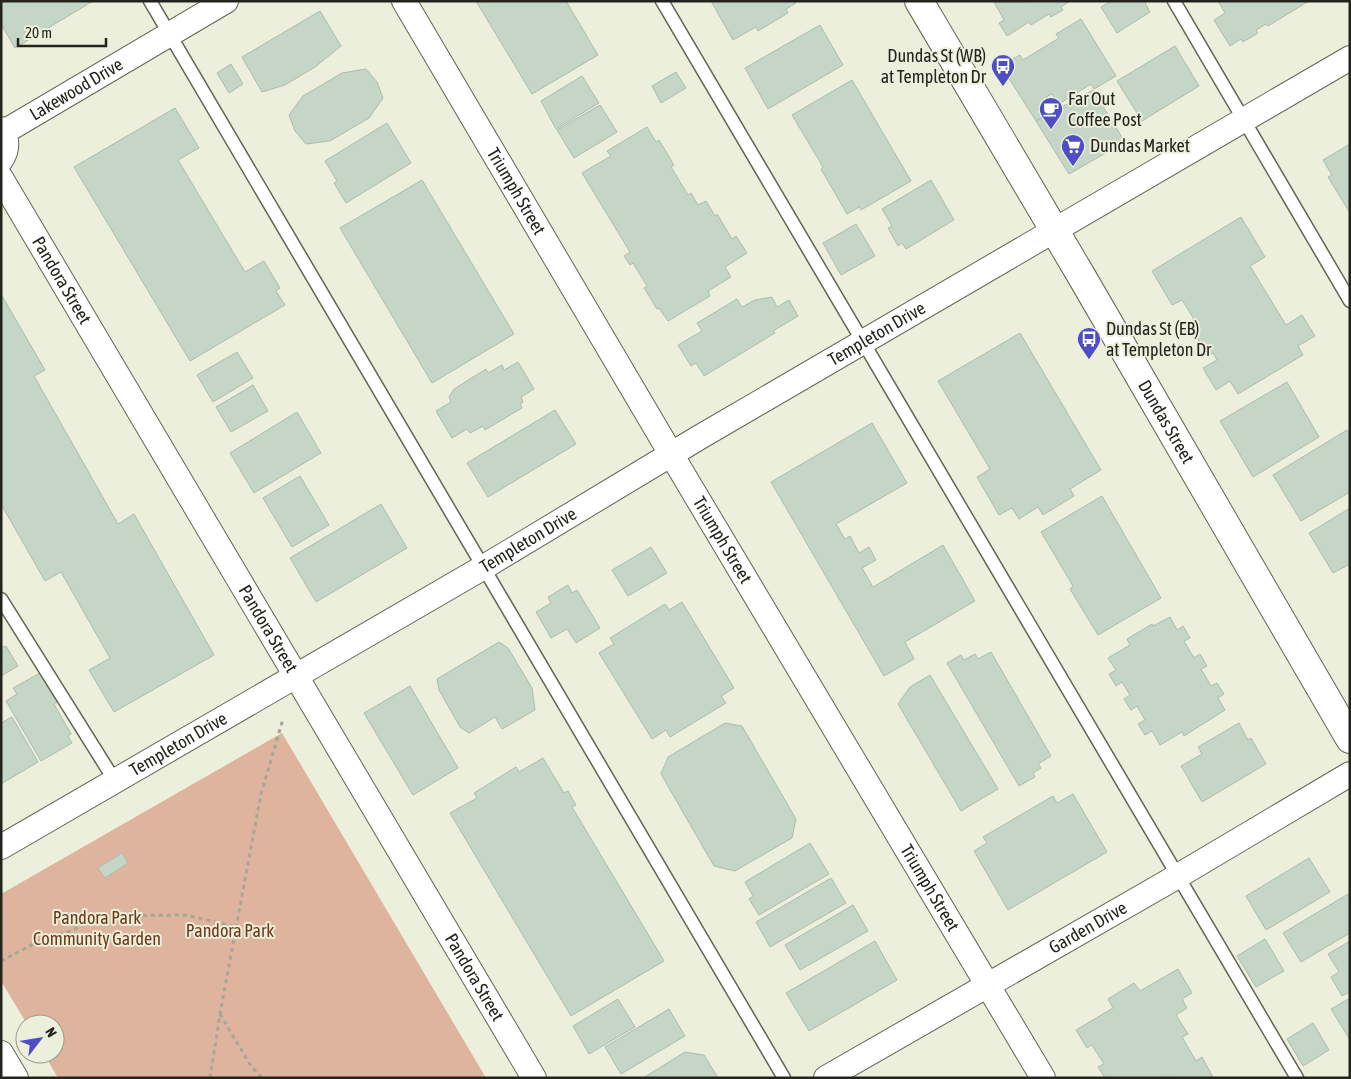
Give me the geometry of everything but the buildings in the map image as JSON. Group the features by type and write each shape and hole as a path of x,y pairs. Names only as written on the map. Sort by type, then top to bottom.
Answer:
{"main road":[{"name":"Dundas Street","path":"919,1 1350,739"}],"street":[{"name":"Lakewood Drive","path":"2,131 226,1"},
{"name":"Triumph Street","path":"404,1 671,454 1043,1078"},
{"name":"Templeton Drive","path":"1,847 484,567 671,454 1350,58"},
{"path":"1,160 6,147 2,131"},
{"name":"Pandora Street","path":"1,178 534,1078"},
{"name":"Garden Drive","path":"826,1078 986,984 1178,876 1350,774"},
{"path":"1,1053 16,1078"}],"lane":[{"path":"150,1 784,1078"},
{"path":"662,1 1297,1078"},
{"path":"1174,1 1350,301"},
{"path":"1,598 115,781"}],"path":[{"path":"210,1078 261,794 283,719"},
{"path":"1,962 44,938 71,931 100,916 185,915 237,927"},
{"path":"220,1014 251,1066 262,1078"}],"green space":[{"name":"Pandora Park","path":"282,733 486,1078 58,1078 50,1064 65,1064 65,1014 21,1014 1,981 1,894"}],"place":[{"name":"Dundas St (WB) at Templeton Dr","path":"1003,87"},
{"name":"Far Out Coffee Post","path":"1051,130"},
{"name":"Dundas Market","path":"1073,167"},
{"name":"Dundas St (EB) at Templeton Dr","path":"1089,360"}],"park label":[{"name":"Pandora Park Community Garden","path":"97,928"}]}
